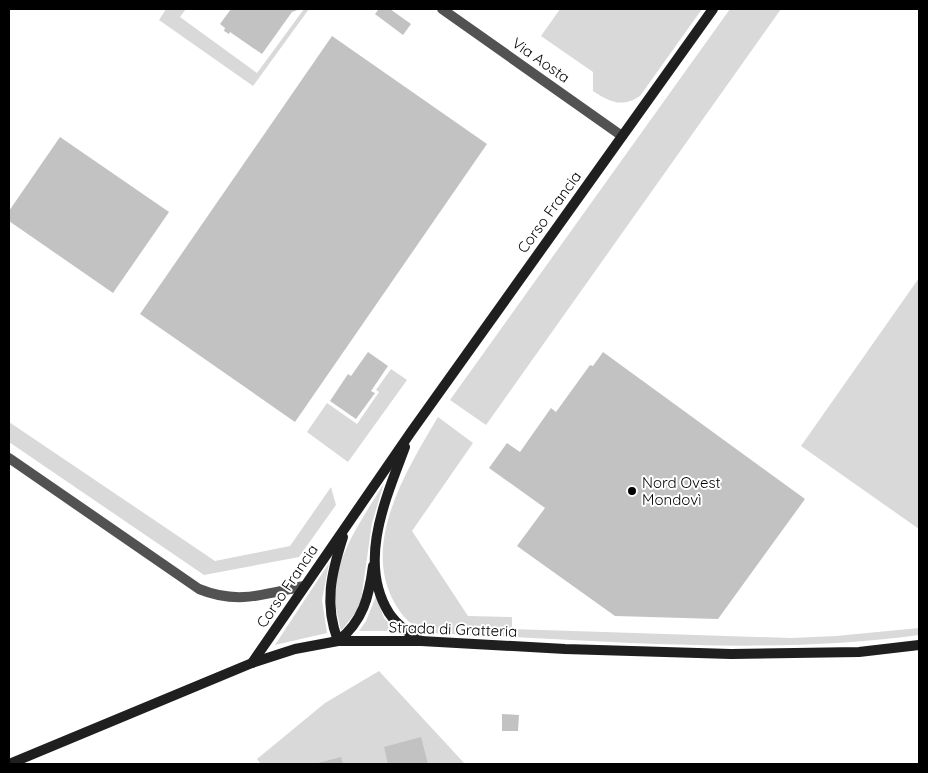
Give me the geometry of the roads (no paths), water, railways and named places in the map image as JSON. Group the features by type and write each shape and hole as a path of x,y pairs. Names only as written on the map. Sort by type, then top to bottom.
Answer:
{"street":[{"name":"Via Aosta","path":"442,9 622,136"},
{"name":"Corso Francia","path":"252,663 411,432 713,9"},
{"name":"Corso Francia","path":"346,526 330,579 328,596 332,621 338,641 354,626 365,607 386,498 411,432"},
{"path":"9,458 199,589 230,598 246,598 304,586"},
{"name":"Corso Francia","path":"375,555 379,585 390,613 405,630 420,641"},
{"name":"Strada di Gratteria","path":"9,764 252,663 294,649 338,641 420,641 565,649 731,654 859,652 919,645"}],"place":[{"name":"Nord Ovest Mondovì","path":"632,491"}]}
